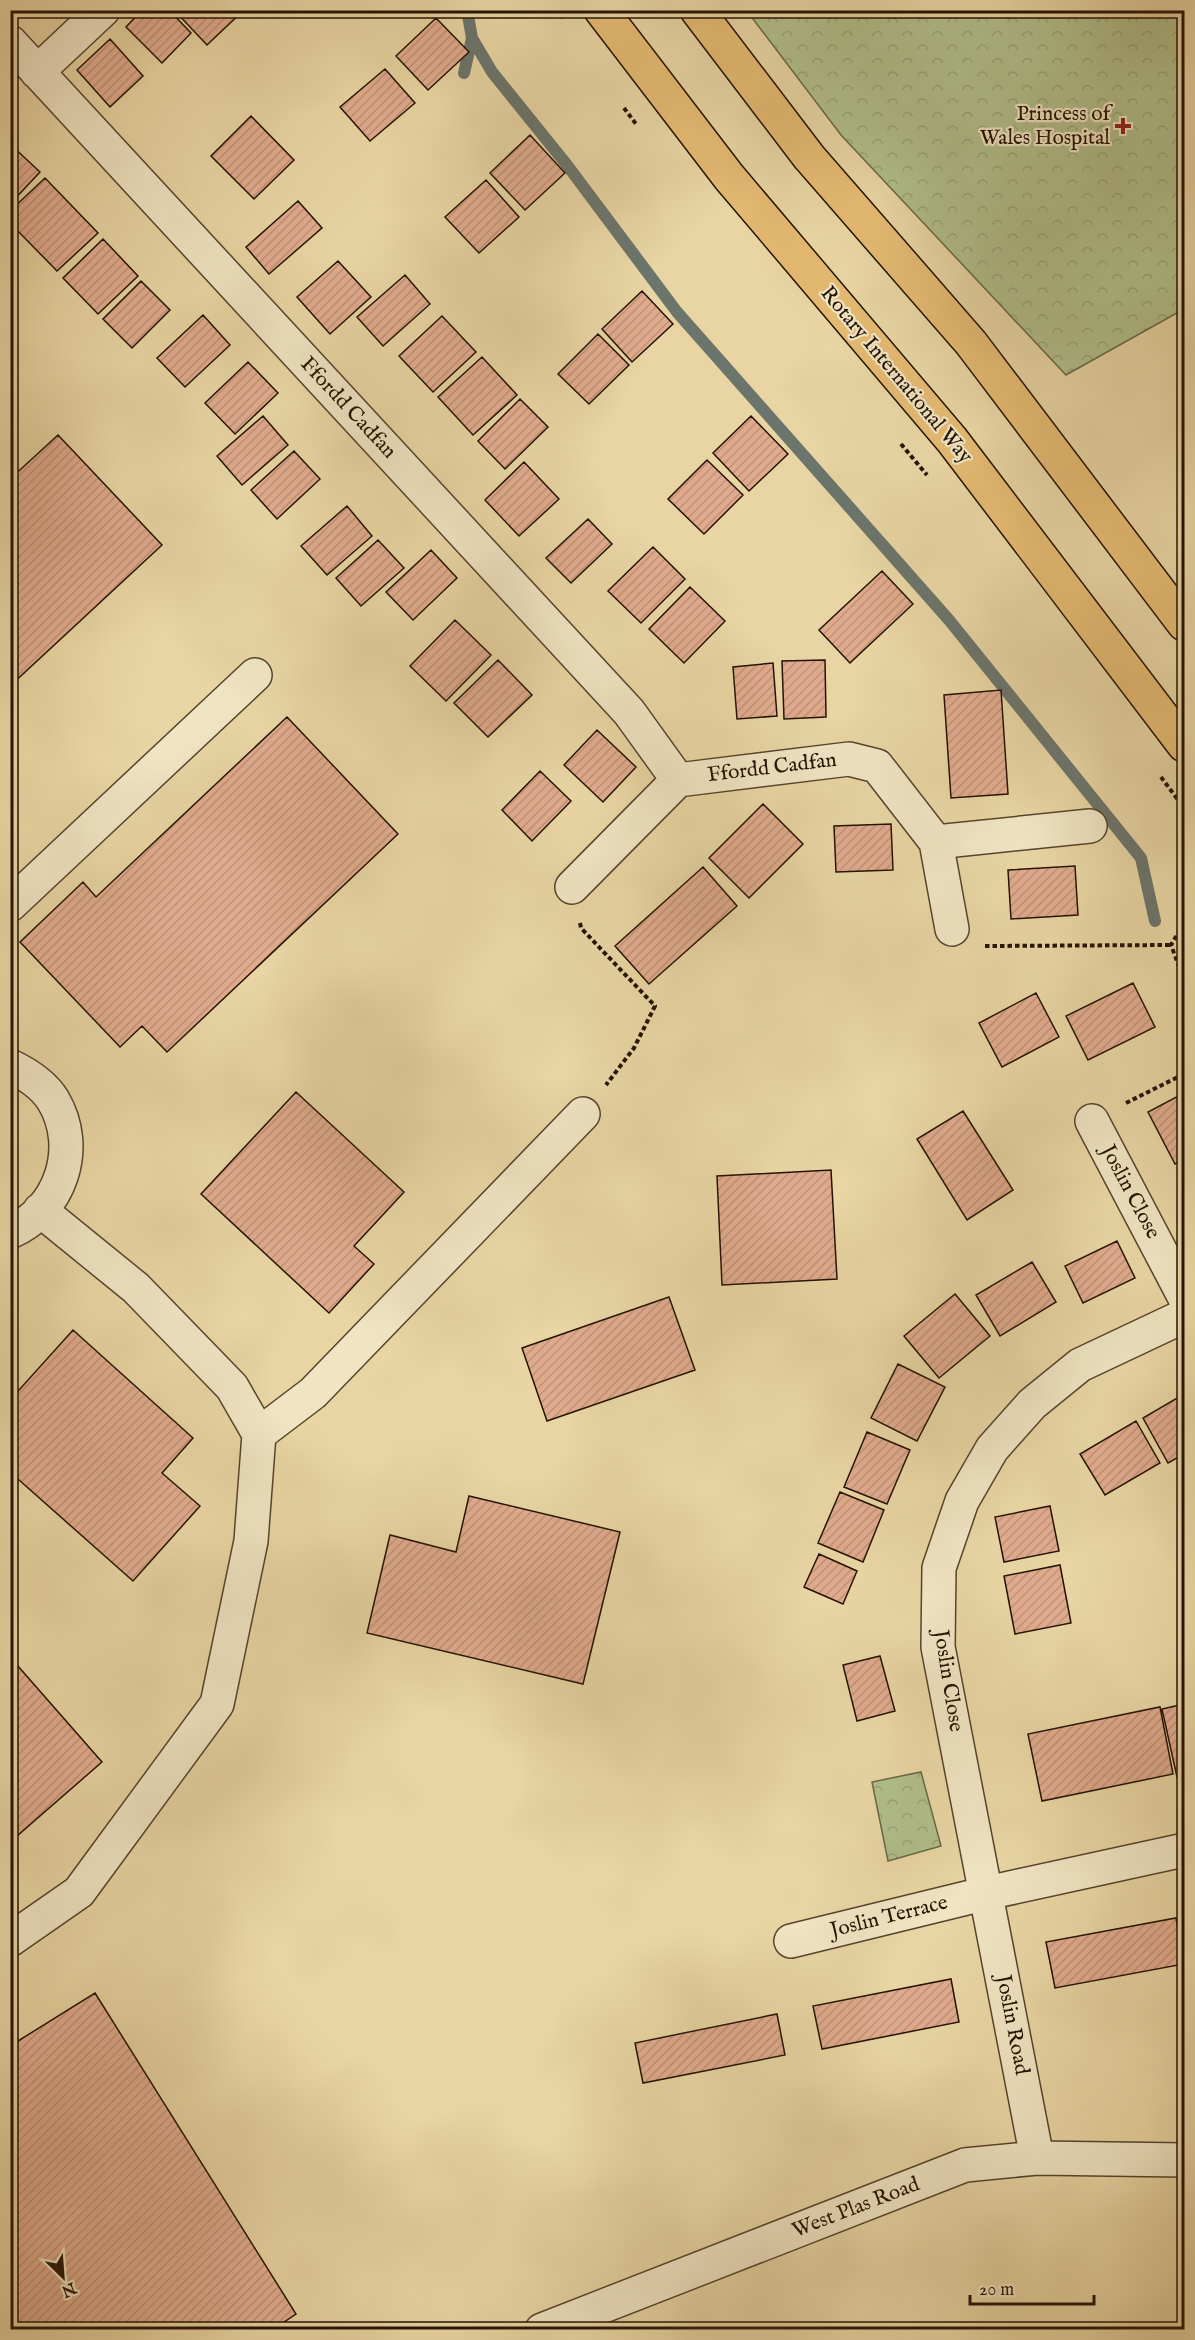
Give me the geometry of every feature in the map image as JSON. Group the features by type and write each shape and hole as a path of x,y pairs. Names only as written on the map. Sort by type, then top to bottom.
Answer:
{"main road":[{"name":"Rotary International Way","path":"601,10 729,177 952,440 1185,744"},
{"path":"698,10 809,157 971,344 1185,624"}],"street":[{"path":"37,72 103,10"},
{"name":"Ffordd Cadfan","path":"10,42 628,712 678,780"},
{"path":"10,905 255,675"},
{"name":"Ffordd Cadfan","path":"572,887 678,780 849,759 878,766 936,842"},
{"path":"952,929 936,842 1090,826"},
{"path":"10,1066 31,1077 53,1100 65,1130 66,1161 56,1192 27,1225 10,1232"},
{"path":"259,1434 313,1393 584,1114"},
{"name":"Joslin Close","path":"1092,1121 1185,1296"},
{"path":"11,1940 79,1892 217,1704 251,1541 259,1434 232,1387 152,1305 40,1210"},
{"name":"Joslin Close","path":"976,1835 938,1647 939,1568 962,1501 992,1449 1032,1404 1080,1365 1185,1316"},
{"name":"Joslin Road","path":"976,1835 1036,2158"},
{"path":"987,1893 1185,1851"},
{"name":"Joslin Terrace","path":"791,1941 987,1893"},
{"name":"West Plas Road","path":"542,2330 965,2165 1036,2158 1185,2160"}],"path":[{"path":"558,10 565,20"},
{"path":"623,106 637,125"},
{"path":"895,436 932,482"},
{"path":"1156,771 1185,808"},
{"path":"572,887 581,928 655,1006 634,1048 584,1114"},
{"path":"1171,945 1185,923"},
{"path":"952,929 961,946 1171,945"},
{"path":"1171,945 1185,980"},
{"path":"1161,1085 1184,1074"}],"green space":[{"path":"747,11 1184,11 1184,309 1066,375 841,135"},
{"path":"921,1772 941,1846 888,1861 872,1782"}],"building":[{"path":"142,10 169,10 191,33 162,63 126,27"},
{"path":"174,10 244,10 207,45"},
{"path":"436,18 469,52 428,90 396,56"},
{"path":"110,39 143,76 110,107 77,70"},
{"path":"385,69 415,103 370,141 340,107"},
{"path":"251,116 294,160 254,199 211,156"},
{"path":"530,135 565,173 525,210 490,173"},
{"path":"10,144 40,172 10,204"},
{"path":"45,178 98,233 57,271 10,223 10,211"},
{"path":"486,180 519,217 479,253 445,217"},
{"path":"298,201 322,228 269,274 246,247"},
{"path":"103,239 138,276 98,314 63,278"},
{"path":"338,261 371,297 330,334 297,297"},
{"path":"405,275 430,304 383,346 357,317"},
{"path":"141,281 170,310 132,348 103,319"},
{"path":"642,291 673,324 632,362 602,329"},
{"path":"203,315 230,345 185,387 157,358"},
{"path":"442,316 476,352 433,392 399,356"},
{"path":"598,334 629,365 589,404 558,374"},
{"path":"482,357 517,395 473,435 438,397"},
{"path":"248,362 278,393 235,434 205,403"},
{"path":"520,399 548,427 505,469 478,441"},
{"path":"263,416 288,445 242,485 217,456"},
{"path":"751,416 788,454 749,491 713,453"},
{"path":"58,435 162,545 10,686 10,479"},
{"path":"294,451 320,479 277,519 251,490"},
{"path":"707,460 743,495 704,534 668,499"},
{"path":"524,462 559,499 519,536 485,500"},
{"path":"347,506 372,536 327,575 301,546"},
{"path":"588,519 612,544 571,583 546,558"},
{"path":"378,540 404,568 361,606 336,578"},
{"path":"653,547 685,579 641,623 608,591"},
{"path":"431,550 457,578 413,620 386,592"},
{"path":"882,571 913,604 850,663 819,630"},
{"path":"690,587 725,621 684,663 649,629"},
{"path":"455,620 491,655 446,701 410,666"},
{"path":"498,660 532,695 488,737 454,703"},
{"path":"825,660 826,717 784,719 782,661"},
{"path":"773,663 777,716 737,719 733,667"},
{"path":"1001,690 1008,794 951,798 944,695"},
{"path":"287,717 398,834 167,1052 142,1026 120,1047 20,942 83,882 96,897"},
{"path":"597,730 636,767 603,802 564,765"},
{"path":"540,771 571,801 532,841 502,810"},
{"path":"763,804 803,844 749,898 709,858"},
{"path":"891,824 893,870 836,872 834,826"},
{"path":"1075,866 1078,915 1011,919 1008,870"},
{"path":"703,867 737,906 649,984 615,946"},
{"path":"1133,983 1155,1027 1088,1060 1066,1016"},
{"path":"1036,993 1059,1037 1002,1067 979,1023"},
{"path":"296,1092 404,1192 354,1246 374,1264 329,1313 201,1194"},
{"path":"1184,1093 1184,1159 1175,1164 1148,1112"},
{"path":"963,1111 1013,1190 967,1220 917,1139"},
{"path":"831,1170 837,1279 722,1285 717,1176"},
{"path":"1117,1241 1135,1278 1083,1303 1065,1266"},
{"path":"1032,1262 1056,1302 1000,1336 976,1295"},
{"path":"955,1294 990,1336 939,1378 904,1336"},
{"path":"669,1297 695,1370 547,1421 522,1348"},
{"path":"73,1330 193,1438 162,1473 200,1506 133,1581 10,1472 10,1400"},
{"path":"898,1364 945,1387 917,1441 871,1418"},
{"path":"1184,1394 1184,1454 1168,1463 1143,1418"},
{"path":"1136,1421 1160,1463 1105,1495 1080,1454"},
{"path":"867,1432 910,1450 887,1504 844,1487"},
{"path":"840,1492 884,1510 863,1562 818,1543"},
{"path":"469,1496 620,1532 583,1684 367,1633 390,1535 456,1552"},
{"path":"1050,1506 1059,1551 1004,1562 995,1517"},
{"path":"819,1554 857,1571 843,1604 804,1587"},
{"path":"1060,1565 1071,1623 1015,1634 1004,1576"},
{"path":"880,1656 895,1711 857,1721 843,1665"},
{"path":"10,1657 102,1762 10,1842"},
{"path":"1184,1704 1184,1775 1177,1777 1162,1709"},
{"path":"1160,1707 1173,1774 1042,1801 1028,1734"},
{"path":"1176,1918 1184,1964 1055,1988 1046,1942"},
{"path":"951,1979 959,2022 822,2049 813,2006"},
{"path":"95,1993 296,2314 272,2330 10,2330 10,2046"},
{"path":"777,2014 785,2055 643,2083 635,2043"}],"waterway":[{"path":"464,73 472,38 467,10"},
{"path":"472,38 492,72 567,165 677,312 949,620 1141,858 1155,921"}],"place":[{"name":"Princess of Wales Hospital","path":"1123,126"}]}
